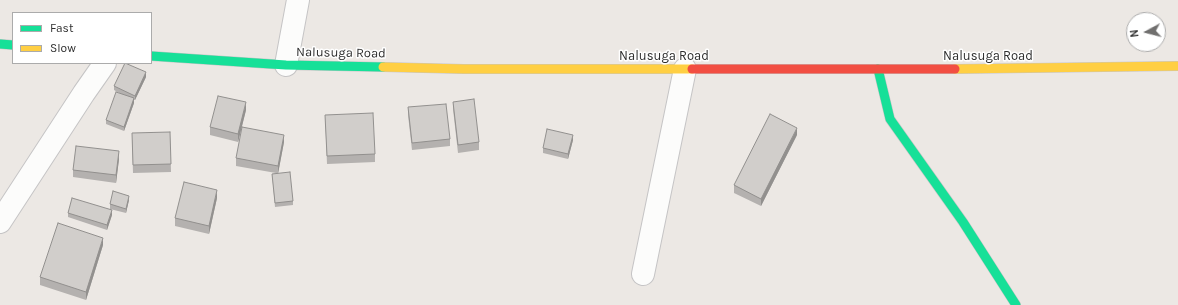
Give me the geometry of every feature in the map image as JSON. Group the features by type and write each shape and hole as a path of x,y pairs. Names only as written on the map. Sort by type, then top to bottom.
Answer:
{"street":[{"path":"286,65 298,0"},
{"path":"0,44 12,45"},
{"name":"Nalusuga Road","path":"152,56 286,65 464,69 1017,69 1178,66"},
{"path":"0,222 104,64"},
{"path":"643,274 685,69"},
{"path":"878,69 890,119 963,222 1016,305"}],"building":[{"path":"125,64 146,72 135,96 114,86"},
{"path":"116,92 134,98 124,127 106,120"},
{"path":"218,96 246,102 238,134 210,127"},
{"path":"474,99 479,142 458,145 453,102"},
{"path":"446,104 450,139 412,143 408,107"},
{"path":"373,113 375,154 327,156 325,115"},
{"path":"770,114 797,128 761,199 734,185"},
{"path":"242,127 284,135 278,166 236,158"},
{"path":"547,129 573,135 568,154 543,148"},
{"path":"170,132 171,164 133,165 132,133"},
{"path":"76,146 119,151 116,175 73,170"},
{"path":"290,172 293,201 275,203 272,174"},
{"path":"184,182 217,190 209,226 175,218"},
{"path":"113,191 129,196 126,209 110,204"},
{"path":"72,198 112,210 107,225 68,213"},
{"path":"58,223 103,238 86,292 40,277"}],"traffic: fast":[{"path":"0,44 12,45"},
{"path":"152,56 286,65 383,67"},
{"path":"878,69 890,119 963,222 1016,305"}],"traffic: slow":[{"path":"955,69 1178,66"},
{"path":"383,67 464,69 692,69"}],"traffic: jam":[{"path":"692,69 955,69"}]}
